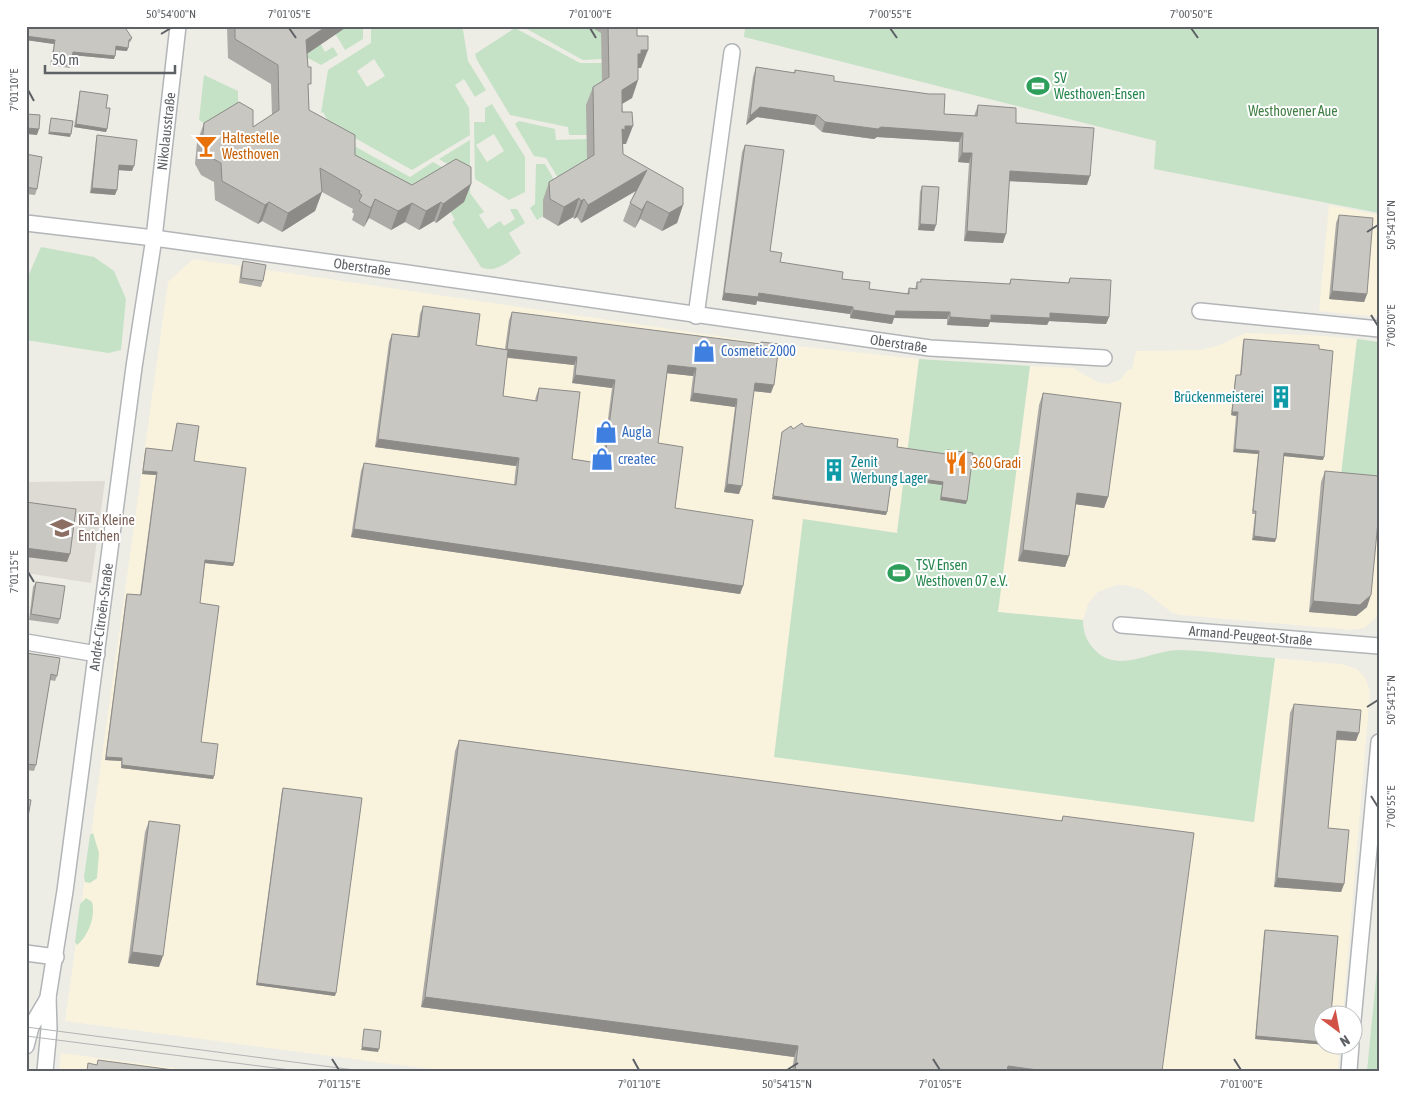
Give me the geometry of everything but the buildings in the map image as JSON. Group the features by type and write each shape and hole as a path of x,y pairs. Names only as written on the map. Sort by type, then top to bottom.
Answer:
{"street":[{"name":"Nikolausstraße","path":"154,238 178,26"},
{"path":"696,316 732,52"},
{"name":"Oberstraße","path":"26,224 154,238 930,348 1104,358"},
{"name":"André-Citroën-Straße","path":"44,1071 49,1029 48,997 56,957 134,367 154,238"},
{"path":"1200,311 1379,329"},
{"name":"Armand-Peugeot-Straße","path":"1121,625 1379,646"},
{"path":"26,642 97,654"},
{"path":"1355,1004 1379,742"},
{"path":"26,953 56,957"},
{"name":"André-Citroën-Straße","path":"26,1046 30,1027 48,997"},
{"path":"1349,1071 1350,1054"}],"shaded area":[{"path":"1329,205 1379,215 1379,317 1319,311"},
{"path":"193,259 759,342 919,359 897,533 803,520 775,757 1254,822 1275,658 1342,664 1357,669 1366,679 1370,692 1344,1004 1312,1004 1312,1054 1339,1054 1338,1071 444,1071 65,1021 168,282"},
{"path":"1246,333 1312,335 1357,339 1341,474 1379,478 1379,611 1374,620 1364,628 1351,630 1181,615 1172,613 1143,590 1125,585 1117,585 1098,592 1088,604 1083,620 997,612 1030,366 1073,368 1097,382 1108,384 1120,380 1129,369 1132,370 1136,351 1200,350 1217,346"},
{"name":"KiTa Kleine Entchen","path":"105,481 91,583 26,573 26,482"},
{"path":"61,1053 197,1071 59,1071"}],"green space":[{"path":"347,26 363,26 363,39 345,50 335,33"},
{"path":"371,26 456,26 463,30 468,61 486,90 475,97 464,79 455,85 469,108 470,135 412,170 330,124 323,112 321,113 328,70 371,43","holes":["374,59 385,76 367,87 357,71"]},
{"path":"527,26 589,26 601,31 602,59 583,60 527,29"},
{"name":"Westhovener Aue","path":"740,26 1379,26 1379,213 1154,169 1156,141 744,37 745,28"},
{"path":"515,28 580,63 602,63 603,97 587,135 569,135 568,127 510,115 475,54"},
{"path":"320,43 325,52 333,47 338,55 321,65 297,52"},
{"path":"204,75 238,91 238,106 205,124 199,120"},
{"path":"492,104 525,157 525,192 509,200 475,179 474,122 485,122 485,108","holes":["494,134 504,151 487,162 476,145"]},
{"path":"519,121 555,129 556,140 587,139 587,174 564,188 546,158 534,156 515,124"},
{"path":"329,132 410,177 433,162 470,183 470,193 484,212 479,215 488,229 500,221 504,226 515,219 510,209 517,209 525,223 509,233 521,253 497,268 486,269 481,267 452,222 455,220 450,211 405,204"},
{"path":"470,140 470,177 439,159"},
{"path":"536,164 545,164 560,190 543,200 543,216 537,220 530,208 535,204"},
{"path":"41,247 94,257 114,271 126,299 121,350 108,353 26,340 26,281"},
{"path":"1357,339 1379,342 1379,478 1341,475"},
{"path":"919,359 1030,366 998,612 1083,620 1085,635 1093,648 1102,656 1112,660 1123,661 1179,650 1275,658 1254,822 774,757 803,519 897,533"},
{"path":"93,833 99,853 97,878 90,883 85,882 84,877 90,835"},
{"path":"86,898 92,902 92,919 85,936 77,945 75,942 80,904"},
{"path":"1379,949 1379,1071 1367,1071"}],"tram line":[{"path":"26,1027 362,1071"},
{"path":"26,1036 298,1071"}],"place":[{"name":"SV Westhoven-Ensen","path":"1038,86"},
{"name":"Haltestelle Westhoven","path":"206,146"},
{"name":"Cosmetic 2000","path":"704,351"},
{"name":"Brückenmeisterei","path":"1281,397"},
{"name":"Augla","path":"606,432"},
{"name":"createc","path":"602,459"},
{"name":"360 Gradi","path":"956,463"},
{"name":"Zenit Werbung Lager","path":"834,470"},
{"name":"KiTa Kleine Entchen","path":"62,528"},
{"name":"TSV Ensen Westhoven 07 e.V.","path":"899,573"}]}
